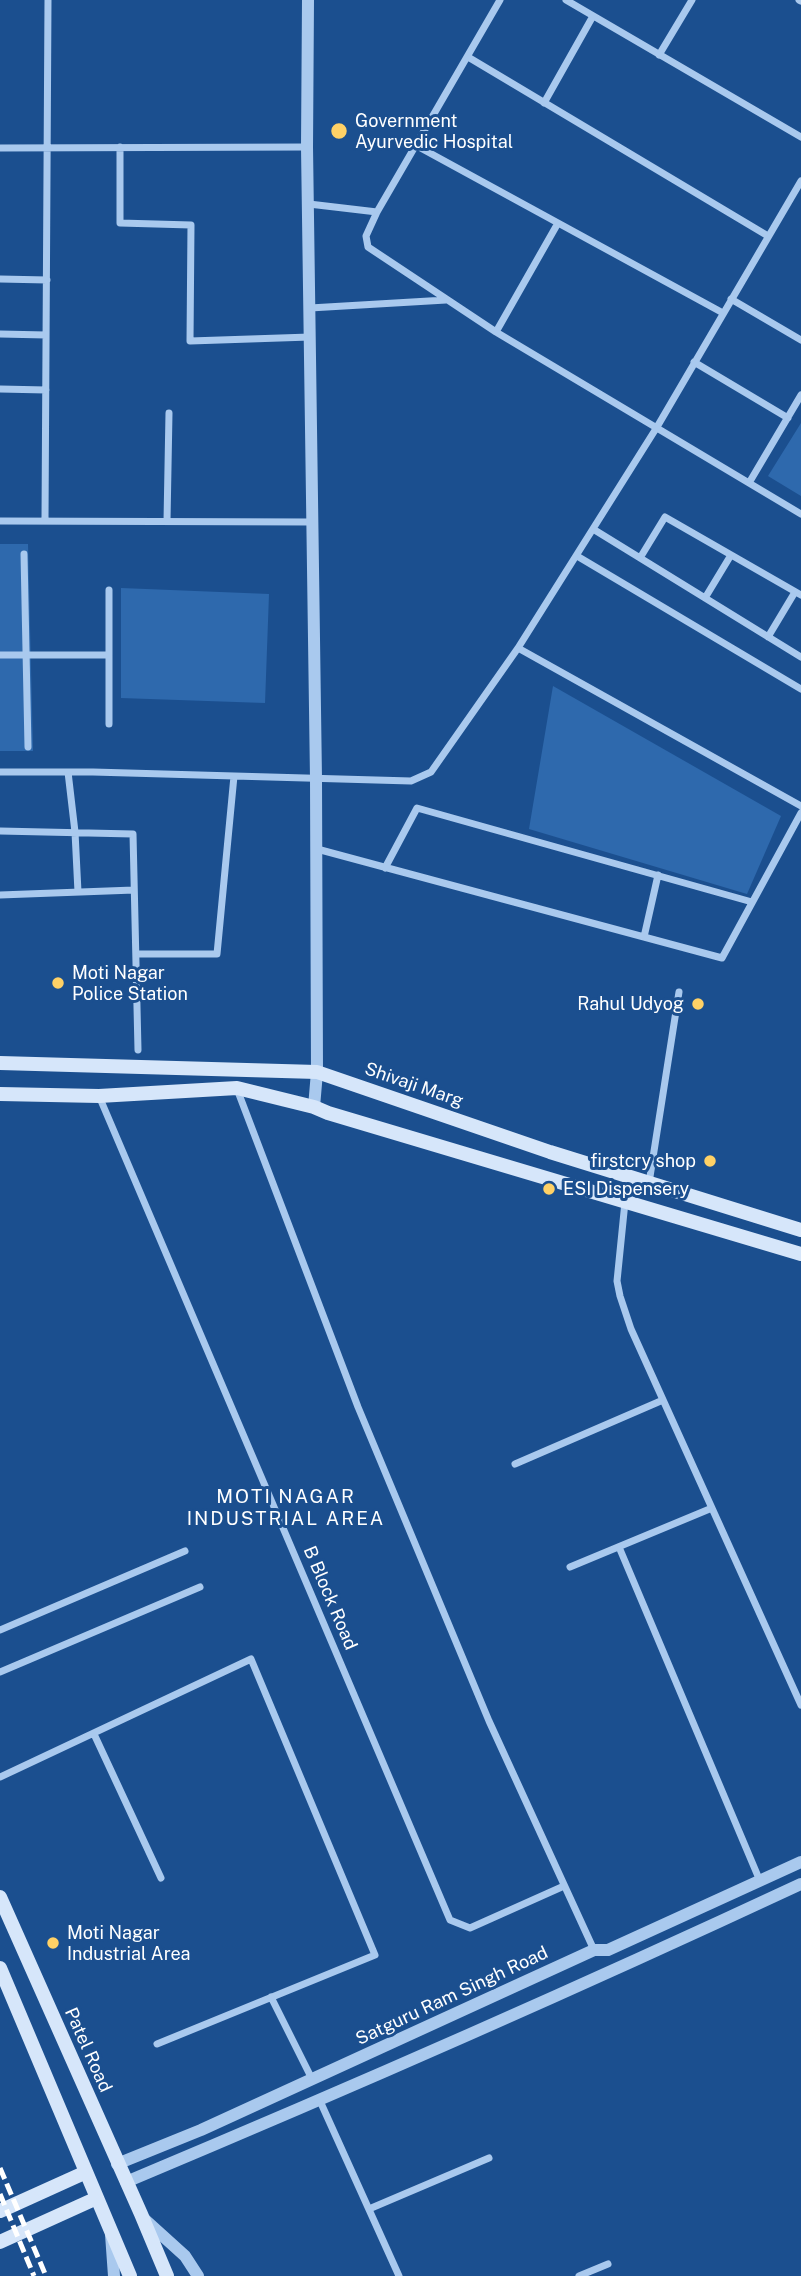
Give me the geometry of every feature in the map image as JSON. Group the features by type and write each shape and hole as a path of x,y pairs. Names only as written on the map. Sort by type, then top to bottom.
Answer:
{"main road":[{"name":"Shivaji Marg","path":"0,1063 317,1072 550,1153 801,1230"},
{"path":"0,1094 99,1096 237,1088 314,1107 801,1254"},
{"name":"Patel Road","path":"0,1897 167,2276"},
{"path":"0,1968 130,2276"},
{"path":"0,2211 86,2172"},
{"path":"0,2242 97,2198"}],"street":[{"path":"45,520 48,0"},
{"path":"308,0 307,147 317,849 317,1072 314,1107"},
{"path":"500,0 377,212 366,236 368,247 496,332 801,514"},
{"path":"566,0 801,137"},
{"path":"659,55 692,0"},
{"path":"544,103 593,16"},
{"path":"468,57 768,236"},
{"path":"417,146 723,313"},
{"path":"120,147 120,223 191,225 190,341 311,337"},
{"path":"0,148 307,147"},
{"path":"0,772 411,781 431,772 518,648 577,556 657,427 801,183"},
{"path":"309,204 377,212"},
{"path":"496,332 558,223"},
{"path":"0,279 47,280"},
{"path":"731,299 801,341"},
{"path":"310,308 446,300"},
{"path":"0,334 46,335"},
{"path":"694,362 788,418"},
{"path":"0,389 46,390"},
{"path":"749,483 801,395"},
{"path":"167,521 169,413"},
{"path":"640,558 665,517 798,594 768,637"},
{"path":"0,521 312,522"},
{"path":"593,529 801,657"},
{"path":"24,554 28,747"},
{"path":"705,598 731,555"},
{"path":"577,556 801,689"},
{"path":"109,590 109,724"},
{"path":"518,648 801,806"},
{"path":"0,655 109,655"},
{"path":"68,772 78,892"},
{"path":"136,954 217,954 234,776"},
{"path":"385,867 417,807 752,902"},
{"path":"317,849 722,958 801,813"},
{"path":"0,831 133,834 138,1050"},
{"path":"644,937 658,875"},
{"path":"0,895 134,890"},
{"path":"649,1183 679,992"},
{"path":"237,1088 358,1407 489,1721 594,1950"},
{"name":"B Block Road","path":"99,1096 450,1920 470,1928 564,1886"},
{"path":"625,1201 617,1266 620,1296 631,1329 801,1705"},
{"path":"515,1464 663,1400"},
{"path":"570,1567 712,1508"},
{"path":"619,1547 760,1881"},
{"path":"0,1630 185,1551"},
{"path":"0,1672 200,1587"},
{"path":"0,1777 251,1659 374,1955 158,2044"},
{"path":"94,1734 160,1878"},
{"name":"Satguru Ram Singh Road","path":"117,2164 201,2130 594,1950 608,1950 801,1862"},
{"path":"126,2182 320,2101 612,1972 801,1884"},
{"path":"271,1997 312,2079"},
{"path":"320,2101 399,2276"},
{"path":"369,2209 489,2158"},
{"path":"142,2218 185,2256 198,2276"},
{"path":"111,2230 114,2276"},
{"path":"579,2276 608,2263"}],"shaded area":[{"path":"801,423 801,496 768,476"},
{"path":"0,544 28,544 33,751 0,751"},
{"path":"121,588 269,594 265,703 121,698"},
{"path":"553,686 781,816 747,894 529,829"}],"railway":[{"path":"0,2168 46,2276"},
{"path":"0,2194 34,2276"}],"place":[{"name":"Government Ayurvedic Hospital","path":"339,131"},
{"name":"Moti Nagar Police Station","path":"58,983"},
{"name":"Rahul Udyog","path":"698,1004"},
{"name":"firstcry shop","path":"710,1161"},
{"name":"ESI Dispensery","path":"549,1189"},
{"name":"Moti Nagar Industrial Area","path":"53,1943"}],"district":[{"name":"MOTI NAGAR INDUSTRIAL AREA","path":"286,1508"}]}
